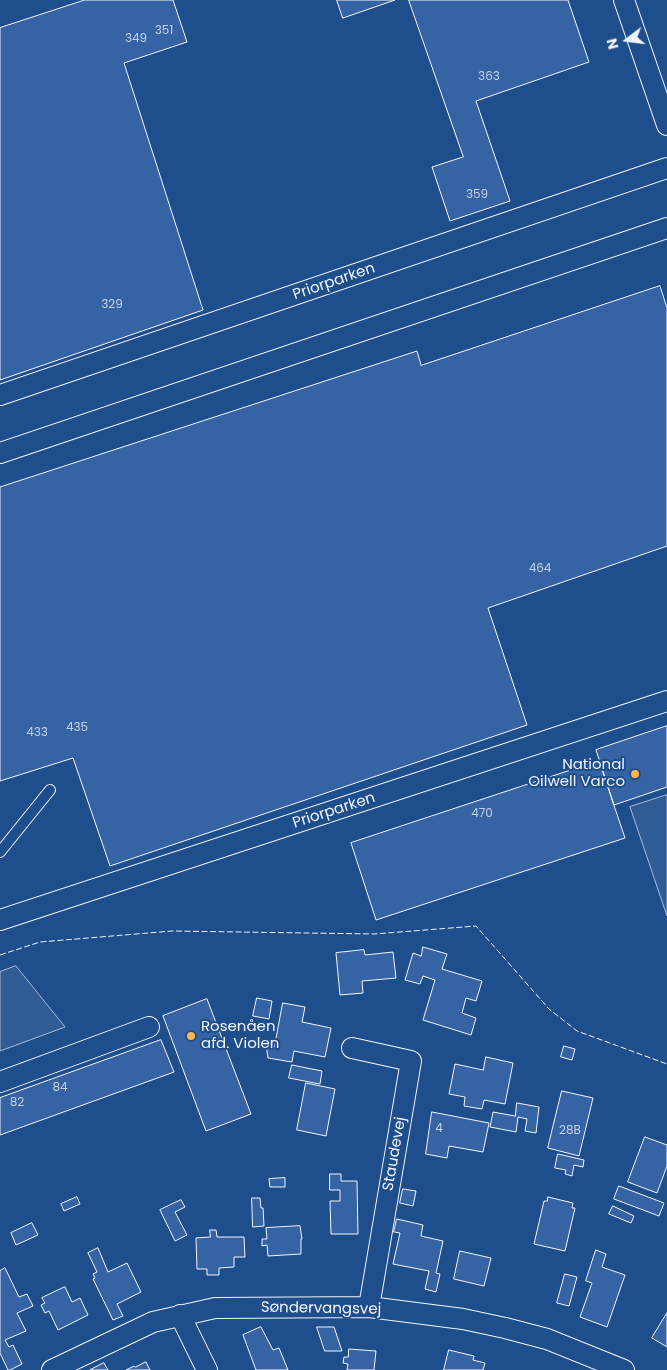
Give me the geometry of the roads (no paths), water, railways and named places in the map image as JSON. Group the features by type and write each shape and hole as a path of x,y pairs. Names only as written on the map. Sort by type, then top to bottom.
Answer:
{"street":[{"path":"624,0 667,125"},
{"name":"Priorparken","path":"0,395 667,168"},
{"path":"0,453 667,228"},
{"name":"Priorparken","path":"0,920 667,702"},
{"path":"0,1082 149,1028"},
{"name":"Staudevej","path":"352,1048 411,1060 369,1307"},
{"name":"Søndervangsvej","path":"52,1370 152,1322 215,1308 369,1307 463,1319 505,1328 548,1339 624,1370"},
{"path":"180,1316 207,1370"}],"lane":[{"path":"0,852 50,790"}],"place":[{"name":"National Oilwell Varco","path":"635,774"},
{"name":"Rosenåen afd. Violen","path":"191,1036"}]}
